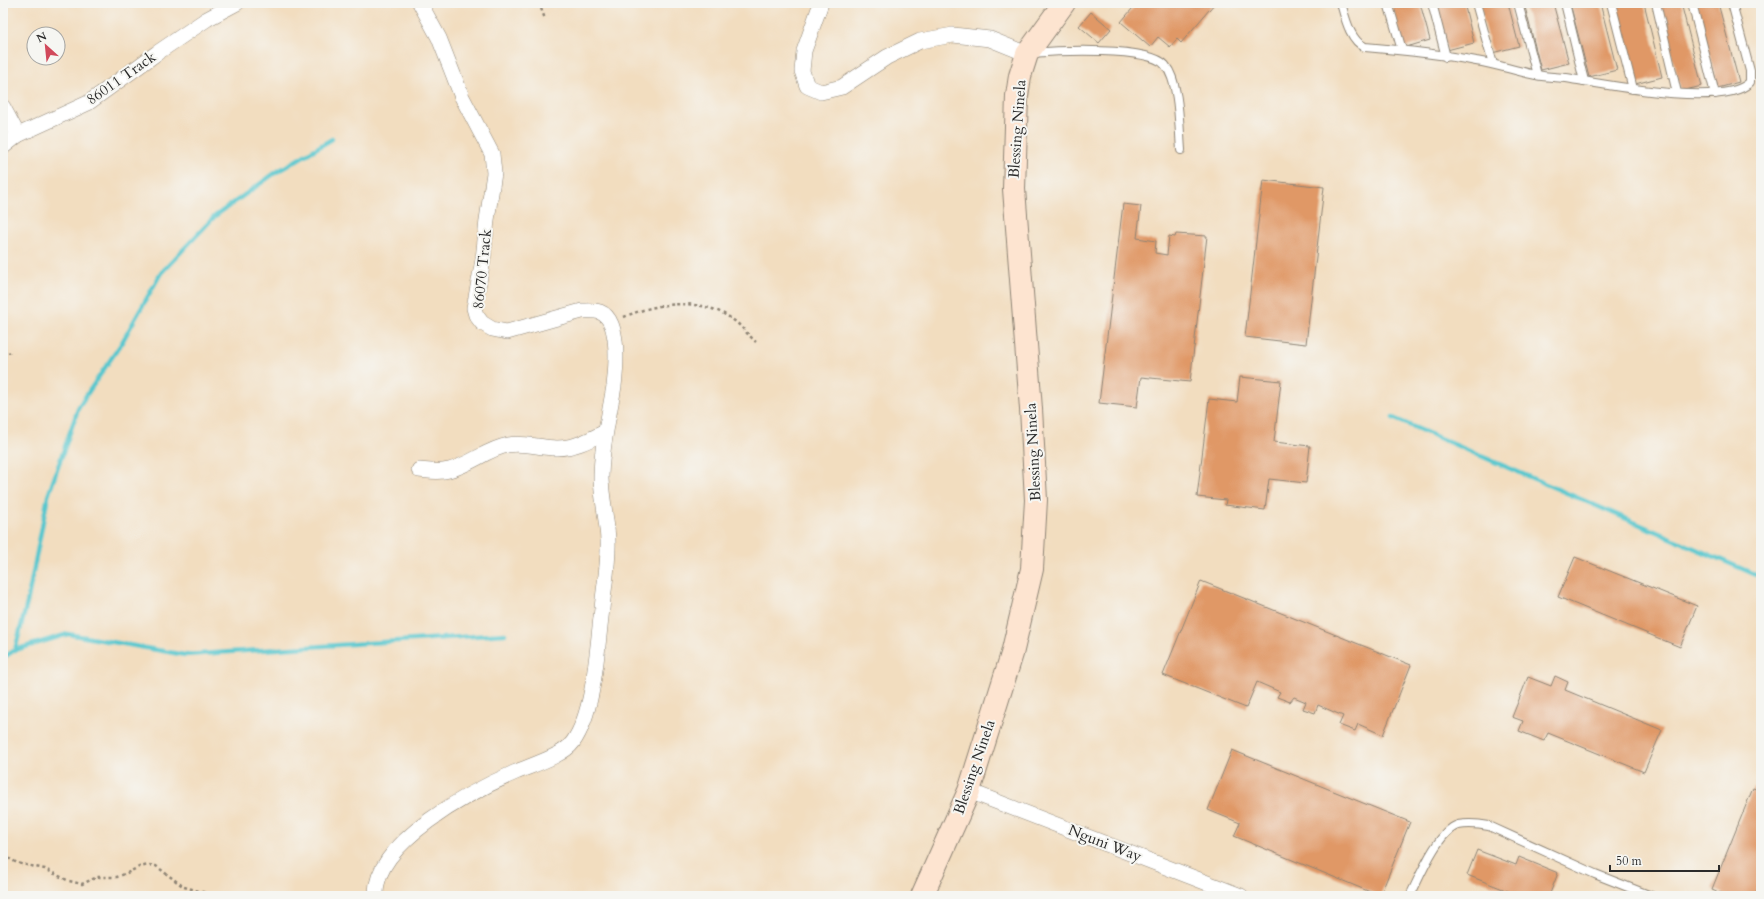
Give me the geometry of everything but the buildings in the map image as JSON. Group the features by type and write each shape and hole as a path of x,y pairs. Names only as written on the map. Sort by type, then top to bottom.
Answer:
{"street":[{"name":"86011 Track","path":"3,147 18,135 88,103 201,23 237,3"},
{"name":"86070 Track","path":"420,3 439,38 462,97 492,154 494,173 483,260 474,308 476,315 482,322 492,329 507,332 586,311 601,312 610,323"},
{"path":"821,3 804,51 802,71 808,86 821,92 842,87 887,57 920,41 953,35 990,39 1027,54"},
{"name":"Blessing Ninela","path":"922,896 969,790 1012,654 1032,569 1036,500 1031,410 1014,189 1017,96 1020,76 1027,54 1064,3"},
{"path":"3,107 18,135"},
{"path":"363,896 376,891 382,870 405,841 449,806 488,784 554,756 572,744 582,727 593,683 607,566 608,541 601,479 606,432 617,362 613,332 610,323"},
{"path":"419,470 438,472 449,470 494,449 509,444 555,448 570,447 606,432"},
{"name":"Nguni Way","path":"969,790 1241,896"}],"lane":[{"path":"1341,3 1352,34 1359,45 1365,48 1402,50 1446,56 1493,64 1536,75 1634,89 1678,93 1715,94 1734,91 1746,87 1750,82 1751,77 1732,3"},
{"path":"1388,3 1402,50"},
{"path":"1432,3 1446,56"},
{"path":"1476,3 1493,64"},
{"path":"1518,3 1536,75"},
{"path":"1565,3 1584,81"},
{"path":"1611,3 1634,89"},
{"path":"1656,3 1678,93"},
{"path":"1692,3 1715,94"},
{"path":"1027,54 1078,50 1153,56 1164,64 1171,74 1176,93 1181,150"},
{"path":"1410,896 1429,856 1442,838 1456,826 1471,824 1489,826 1595,874 1651,896"}],"path":[{"path":"539,3 545,19"},
{"path":"610,323 640,310 673,304 689,304 716,311 736,322 756,342"},
{"path":"3,356 10,352"},
{"path":"3,855 17,863 46,869 69,881 82,884 97,877 117,877 139,867 149,865 156,866 184,887 218,896"}],"waterway":[{"path":"15,650 27,603 48,496 79,406 121,344 161,273 215,216 275,173 332,139"},
{"path":"1393,418 1761,577"},
{"path":"3,658 15,650 68,634 185,655 505,634"}]}
